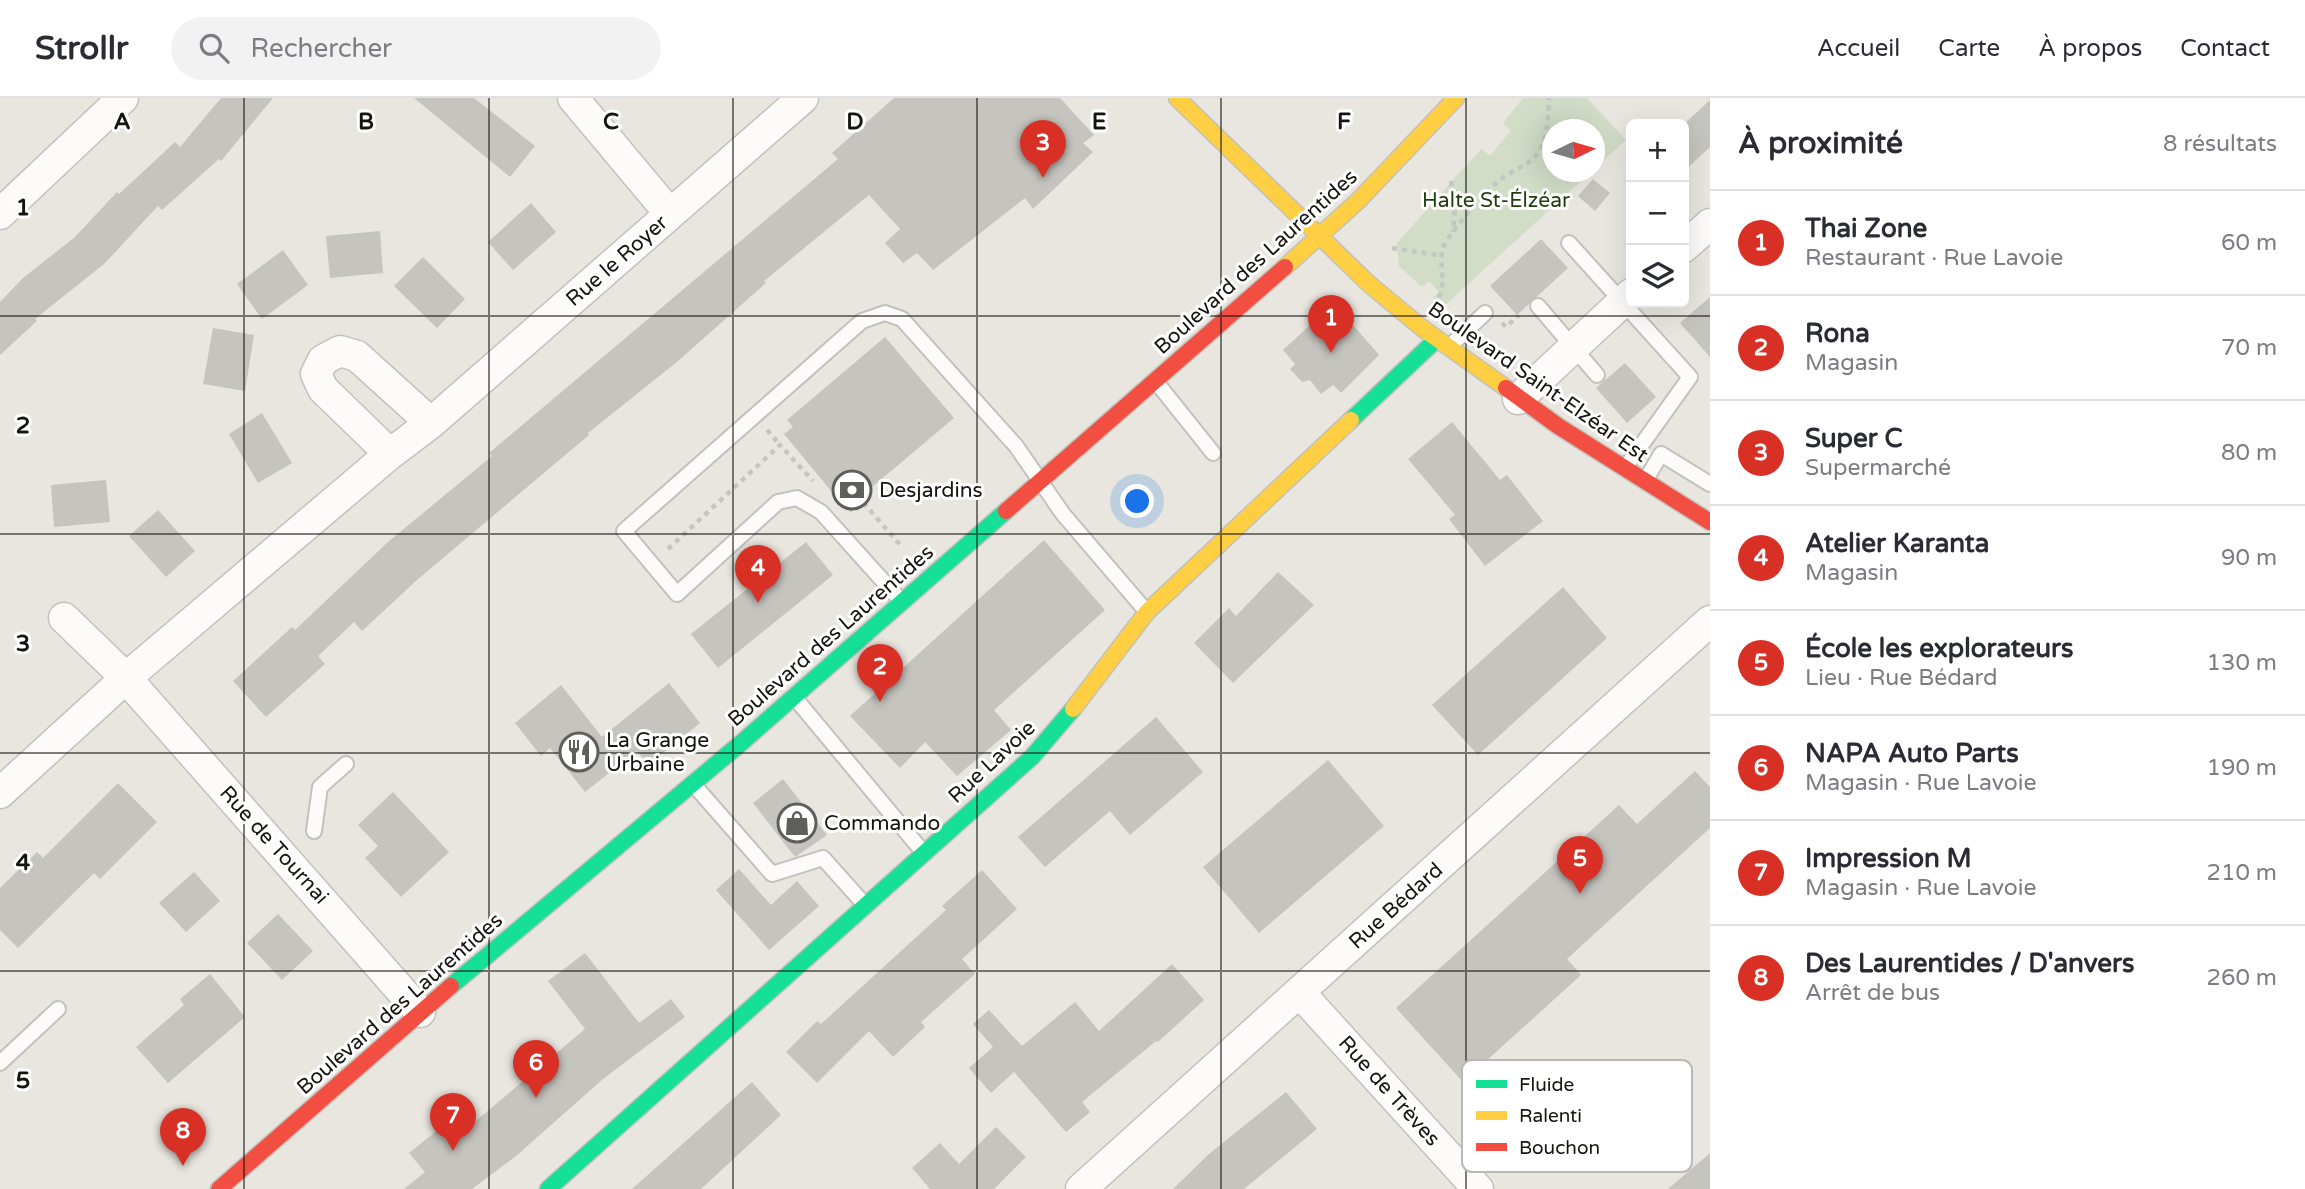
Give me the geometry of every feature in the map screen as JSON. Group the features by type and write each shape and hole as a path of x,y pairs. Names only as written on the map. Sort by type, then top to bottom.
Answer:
{"street":[{"path":"0,214 123,98"},
{"path":"573,98 670,215"},
{"name":"Rue le Royer","path":"0,793 127,678 390,454 431,423 803,98"},
{"name":"Boulevard Saint-Elzéar Est","path":"1177,98 1383,297 1518,399 1710,523"},
{"name":"Boulevard des Laurentides","path":"219,1189 421,1012 794,697 1156,381 1358,201 1456,98"},
{"path":"1686,245 1710,224"},
{"path":"1518,399 1626,299"},
{"name":"Rue Lavoie","path":"548,1189 1051,737 1147,612 1442,344"},
{"path":"390,454 323,389 316,374 323,360 340,351 357,356 431,423"},
{"path":"64,618 127,678"},
{"name":"Rue Bédard","path":"1081,1189 1710,621"},
{"name":"Rue de Tournai","path":"127,678 421,1012"},
{"name":"Rue de Trèves","path":"1300,993 1462,1171"},
{"name":"Rue de Trèves","path":"1463,1172 1478,1189"}],"lane":[{"path":"1569,243 1626,297"},
{"path":"1531,308 1573,346 1597,375"},
{"path":"1625,469 1690,377 1635,308"},
{"path":"902,603 821,512 797,498 778,502 677,593 624,531 862,321 876,314 886,313 902,319 1016,446 1063,514 1147,612"},
{"path":"1442,344 1491,315"},
{"path":"1156,381 1213,453"},
{"path":"1644,442 1710,484"},
{"path":"1644,481 1661,454"},
{"path":"794,697 924,853"},
{"path":"314,831 320,787 346,764"},
{"path":"693,784 772,874 823,859 866,906"},
{"path":"0,1063 58,1009"}],"path":[{"path":"1434,304 1444,285 1442,257 1445,243 1496,184 1539,152 1547,121 1549,98"},
{"path":"1451,181 1455,206 1452,234"},
{"path":"1392,248 1442,257"},
{"path":"1491,315 1506,327 1531,308"},
{"path":"766,428 780,445"},
{"path":"844,516 861,500 902,547"}],"green space":[{"name":"Halte St-Élzéar","path":"1523,98 1587,98 1626,140 1605,159 1605,119 1542,119 1542,182 1580,182 1443,307 1433,298 1439,292 1429,281 1422,287 1399,266 1397,243 1481,149 1490,156 1511,130 1503,123"}],"building":[{"path":"221,98 273,98 221,161 219,159 162,210 158,206 104,264 35,319 37,321 0,355 0,302 23,278 75,237 117,192 119,194 175,142 180,147"},
{"path":"414,98 474,98 535,146 510,177"},
{"path":"894,98 1060,98 1094,135 1083,143 1093,152 1033,209 1025,198 933,270 917,253 903,263 885,243 900,229 869,195 764,281 766,283 678,361 588,433 589,435 417,580 362,631 354,622 318,656 325,664 266,717 233,681 292,627 295,630 388,542 492,456 489,453 838,159 832,153"},
{"path":"1710,100 1710,147 1689,166 1689,119"},
{"path":"1590,182 1597,182 1610,193 1595,211 1578,196"},
{"path":"531,203 556,232 513,270 488,242"},
{"path":"380,231 383,273 330,278 326,236"},
{"path":"1541,239 1568,268 1517,315 1490,286"},
{"path":"283,250 308,285 262,319 237,284"},
{"path":"423,257 465,299 437,328 394,286"},
{"path":"1710,297 1710,357 1680,323"},
{"path":"1334,303 1379,355 1341,393 1333,385 1321,394 1310,380 1302,382 1290,369 1295,364 1283,350"},
{"path":"213,328 254,335 245,391 203,384"},
{"path":"885,337 954,418 846,509 784,434 793,427 787,420"},
{"path":"1625,363 1656,397 1627,423 1596,388"},
{"path":"262,413 292,463 258,483 229,434"},
{"path":"1452,422 1500,480 1507,475 1543,521 1485,566 1449,519 1455,515 1408,459"},
{"path":"106,480 110,522 54,527 51,485"},
{"path":"158,510 195,551 166,577 129,536"},
{"path":"1044,540 1105,610 994,710 1011,730 957,776 925,742 900,768 850,716"},
{"path":"806,542 833,575 718,668 691,634"},
{"path":"1278,572 1314,605 1233,683 1194,643 1229,608 1236,616"},
{"path":"1563,587 1607,638 1478,755 1432,705"},
{"path":"669,683 700,723 648,765 637,751 585,792 550,748 541,756 515,723 561,685 602,737"},
{"path":"1156,717 1203,772 1130,835 1110,811 1045,867 1018,837"},
{"path":"1328,760 1384,826 1259,933 1203,867"},
{"path":"1695,771 1710,787 1710,828 1567,959 1581,975 1487,1060 1462,1060 1462,1081 1396,1008 1619,805 1637,824"},
{"path":"783,779 827,835 795,857 753,803"},
{"path":"118,783 157,822 100,879 94,873 18,948 0,930 0,888 37,852 43,858"},
{"path":"393,792 449,852 401,897 365,858 378,846 358,825"},
{"path":"739,869 771,905 797,881 819,906 769,950 716,890"},
{"path":"982,870 1017,909 962,959 975,974 921,1022 925,1027 893,1057 869,1031 817,1083 786,1052 817,1021 821,1024 946,910 942,906"},
{"path":"194,872 220,901 186,932 159,903"},
{"path":"278,914 313,951 282,980 247,943"},
{"path":"585,953 639,1023 671,999 685,1017 603,1079 516,1156 472,1189 404,1189 425,1172 409,1153 460,1112 471,1125 585,1029 548,981"},
{"path":"1172,964 1204,1000 1158,1042 1082,1102 1090,1112 1066,1132 1014,1072 991,1093 969,1068 993,1047 973,1024 989,1010 1022,1046 1075,1002 1099,1031"},
{"path":"210,974 245,1017 168,1083 136,1047 184,1005 180,999"},
{"path":"752,1082 781,1115 701,1189 632,1189"},
{"path":"1286,1092 1317,1129 1244,1189 1173,1189 1209,1154"},
{"path":"996,1127 1026,1157 994,1189 930,1189 912,1168 940,1143 959,1164"},
{"path":"1710,1153 1710,1189 1668,1189 1688,1172 1692,1172 1692,1168"}],"traffic: fast":[{"path":"1351,420 1437,339"},
{"path":"451,986 740,744 1006,511"},
{"path":"548,1189 1032,757 1073,709"}],"traffic: slow":[{"path":"1177,98 1369,284 1422,328 1506,388"},
{"path":"1285,267 1358,201 1456,98"},
{"path":"1073,709 1147,612 1351,420"}],"traffic: jam":[{"path":"1006,511 1285,267"},
{"path":"1506,388 1558,426 1710,522"},
{"path":"219,1189 451,986"}],"place":[{"name":"Super C","path":"1043,178"},
{"name":"Thai Zone","path":"1331,353"},
{"name":"Desjardins","path":"852,490"},
{"name":"Atelier Karanta","path":"758,603"},
{"name":"Rona","path":"880,702"},
{"name":"La Grange Urbaine","path":"579,752"},
{"name":"Commando","path":"797,823"},
{"name":"École les explorateurs","path":"1580,894"},
{"name":"NAPA Auto Parts","path":"536,1098"},
{"name":"Impression M","path":"453,1151"},
{"name":"Des Laurentides / D'anvers","path":"183,1166"}]}
